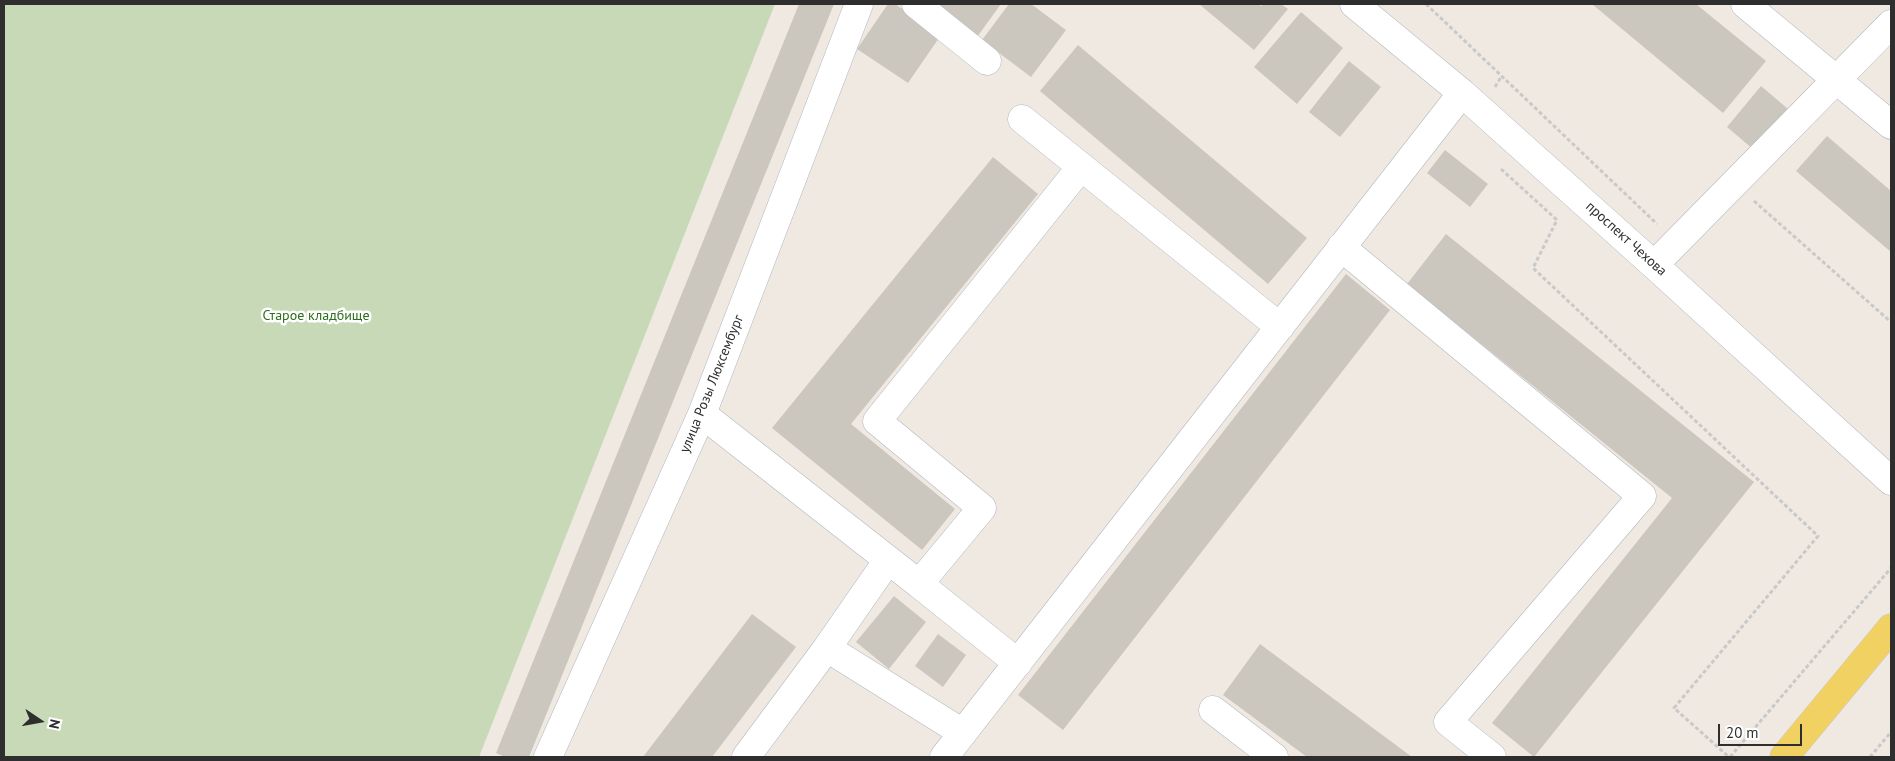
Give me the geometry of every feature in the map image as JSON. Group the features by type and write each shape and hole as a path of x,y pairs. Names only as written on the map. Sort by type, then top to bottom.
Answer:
{"main road":[{"path":"1784,757 1891,628"}],"street":[{"name":"улица Розы Люксембург","path":"548,757 702,414 859,4"},
{"path":"916,4 986,61"},
{"name":"проспект Чехова","path":"1354,4 1471,101 1891,481"},
{"path":"1745,4 1891,125"},
{"path":"1654,265 1891,24"},
{"path":"944,757 1341,247 1471,101"},
{"path":"1022,119 1280,327"},
{"path":"920,584 982,508 877,421 1081,167"},
{"path":"1341,247 1642,496 1448,722 1492,757"},
{"path":"702,414 1018,663"},
{"path":"746,757 827,648 888,560"},
{"path":"827,648 963,733"},
{"path":"1213,710 1274,757"}],"path":[{"path":"1426,4 1677,242"},
{"path":"1471,101 1501,77"},
{"path":"1499,167 1556,220 1533,268 1818,536 1674,708 1730,757 1891,568"},
{"path":"1752,199 1891,322"},
{"path":"1870,757 1891,732"}],"green space":[{"name":"Старое кладбище","path":"4,4 775,4 479,757 4,757"}],"building":[{"path":"799,4 834,4 529,757 505,757 496,753"},
{"path":"888,4 895,4 941,35 908,83 857,49"},
{"path":"931,4 1001,4 977,37"},
{"path":"1009,4 1031,4 1066,30 1031,77 982,40"},
{"path":"1199,4 1258,4 1261,6 1263,4 1281,4 1288,9 1254,50"},
{"path":"1592,4 1696,4 1766,61 1723,113"},
{"path":"1301,12 1343,48 1297,104 1254,67"},
{"path":"1078,45 1307,238 1268,284 1040,91"},
{"path":"1349,61 1381,87 1340,137 1309,112"},
{"path":"1761,86 1788,109 1754,150 1727,127"},
{"path":"1827,136 1891,191 1891,252 1796,171"},
{"path":"1445,150 1488,184 1470,207 1427,173"},
{"path":"993,157 1038,194 851,424 955,509 922,550 772,428"},
{"path":"1446,234 1754,482 1534,757 1492,723 1672,498 1407,284"},
{"path":"1346,274 1390,310 1063,730 1018,695"},
{"path":"894,596 926,622 889,669 856,642"},
{"path":"752,614 796,647 712,757 643,757"},
{"path":"938,634 966,655 943,687 915,666"},
{"path":"1260,644 1412,757 1307,757 1223,695"}]}
